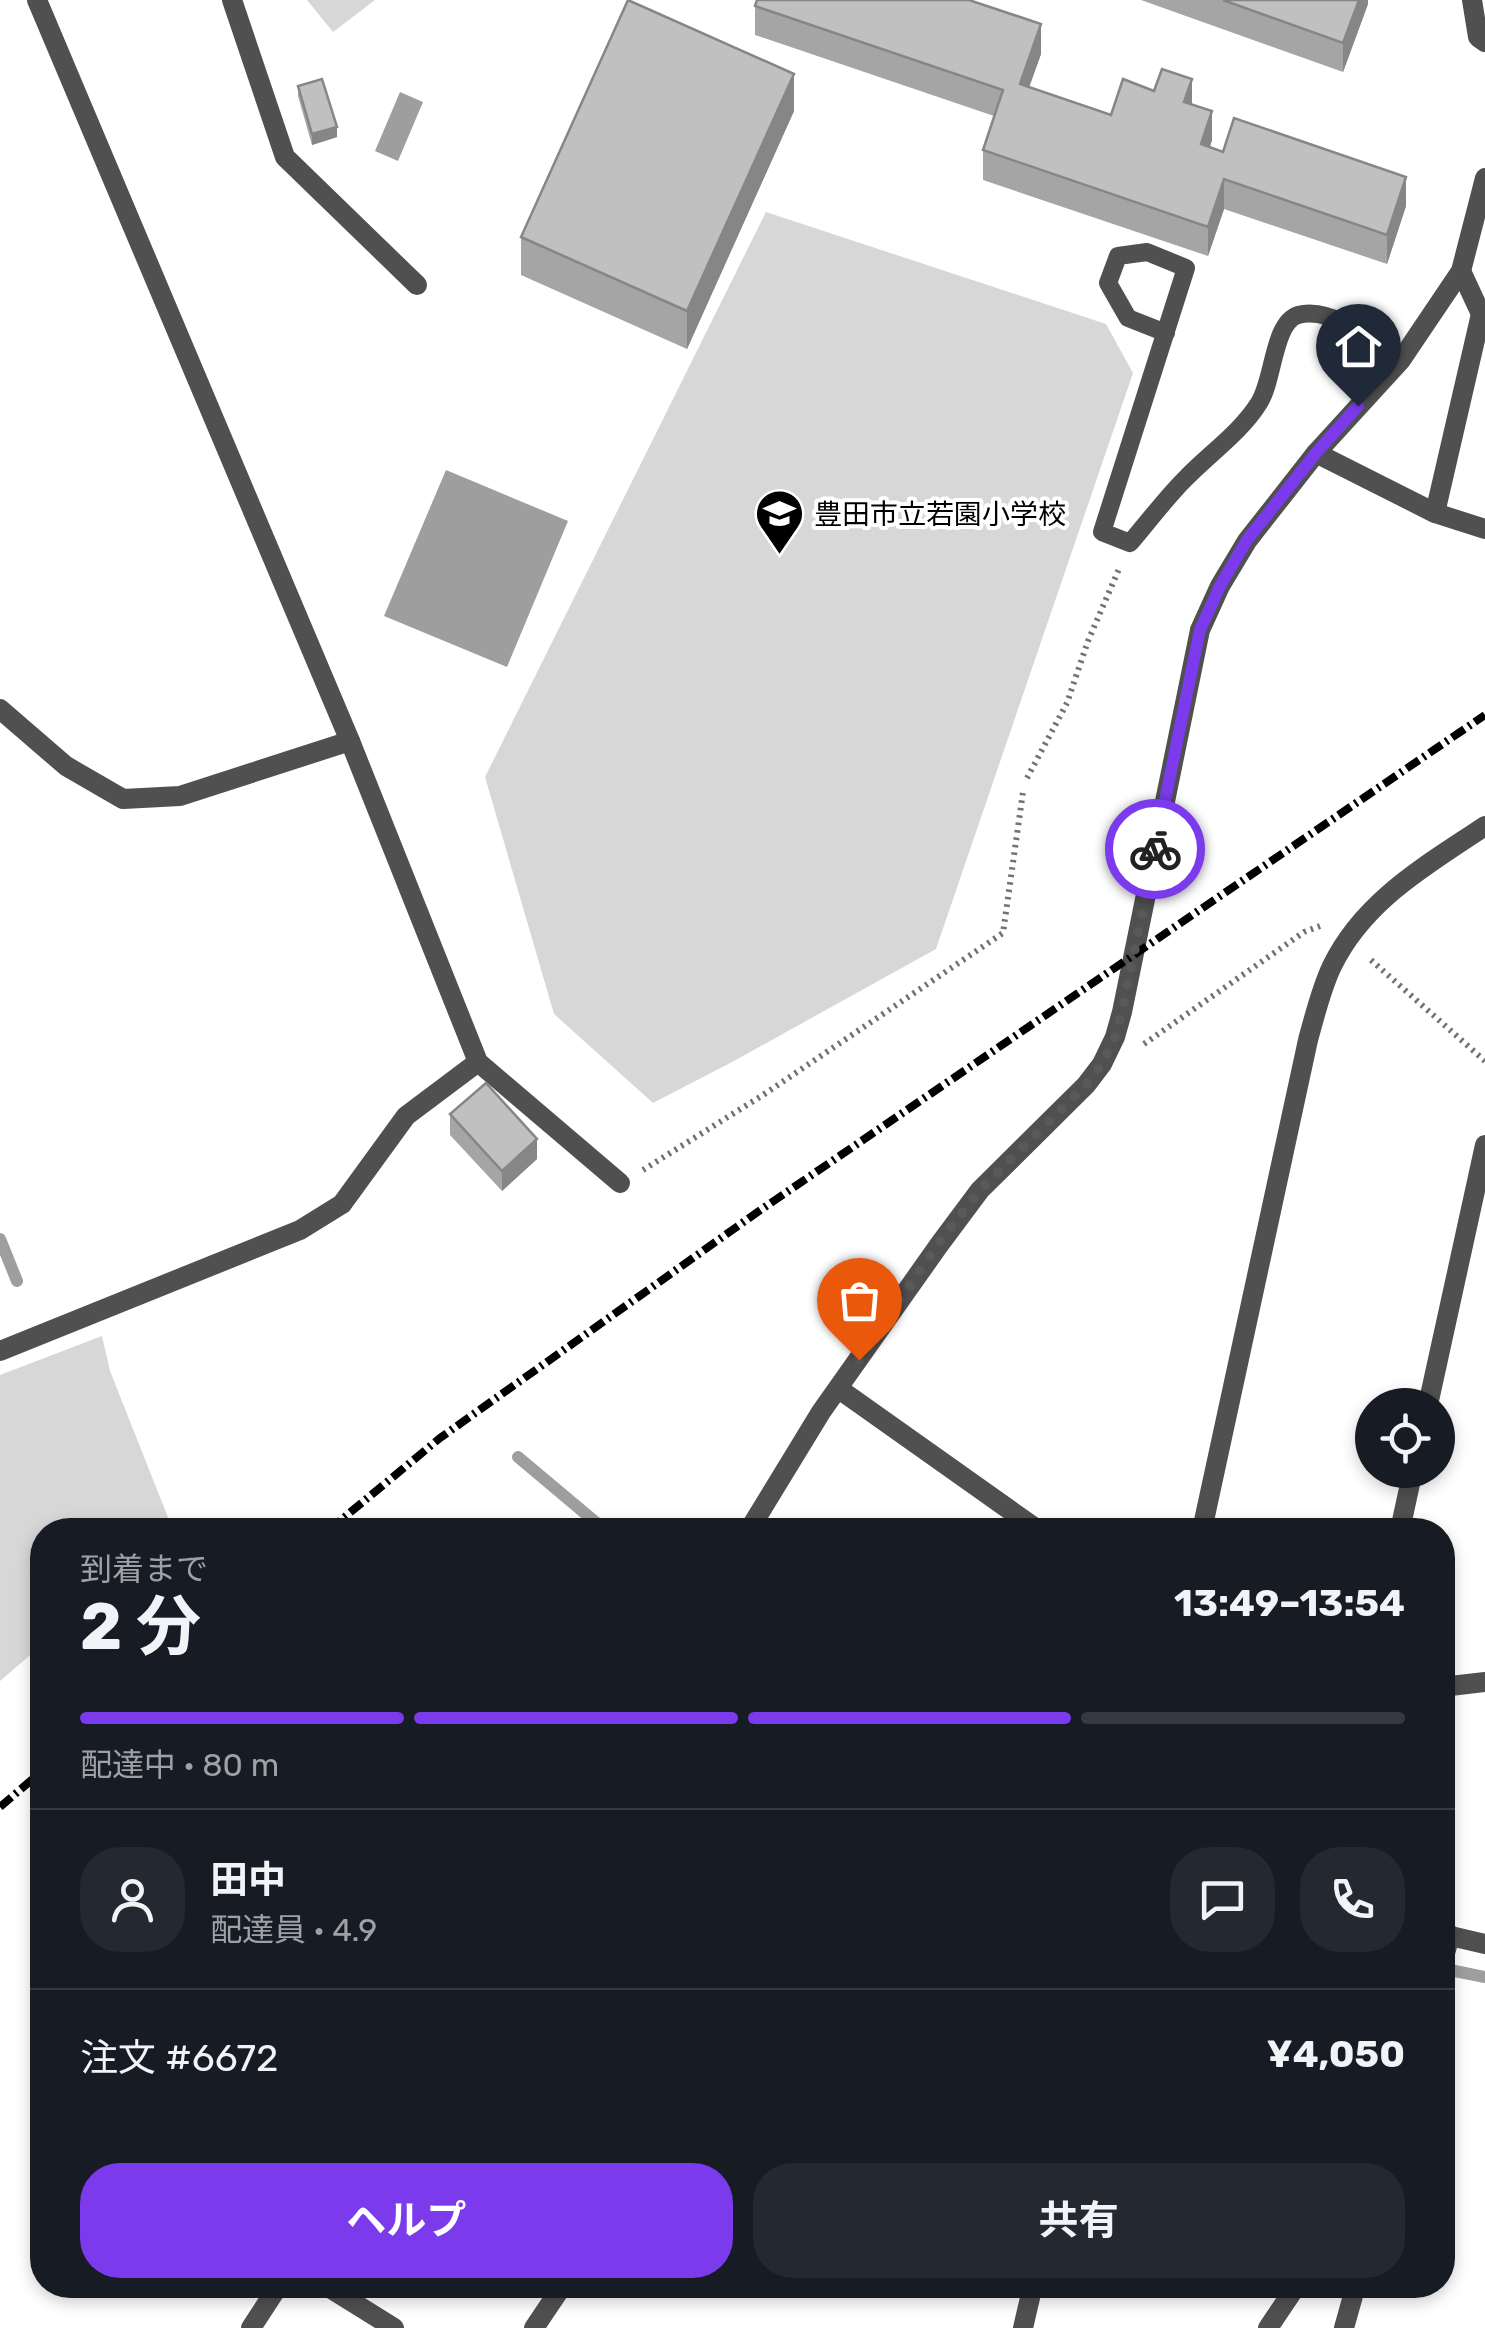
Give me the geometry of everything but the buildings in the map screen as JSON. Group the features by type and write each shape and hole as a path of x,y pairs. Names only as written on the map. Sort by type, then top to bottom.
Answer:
{"street":[{"path":"37,0 350,742 478,1062 620,1183"},
{"path":"232,0 285,157 418,285"},
{"path":"1472,0 1478,38 1485,42"},
{"path":"756,1518 822,1412 938,1244 980,1190 1086,1085 1102,1064 1122,1012 1200,630 1247,540 1316,453 1401,360 1461,272 1485,178"},
{"path":"1435,513 1483,314 1461,272"},
{"path":"1316,453 1435,513 1485,529"},
{"path":"0,708 66,766 123,798 180,796 350,742"},
{"path":"1205,1518 1308,1040 1332,966 1382,898 1485,826"},
{"path":"0,1351 300,1230 342,1204 406,1116 478,1062"},
{"path":"1432,1388 1485,1145"},
{"path":"839,1389 1021,1518"},
{"path":"1403,1518 1410,1488"},
{"path":"1455,1685 1485,1682"},
{"path":"1455,1936 1485,1944"},
{"path":"252,2328 271,2298"},
{"path":"346,2298 394,2328"},
{"path":"534,2328 554,2298"},
{"path":"1023,2328 1030,2298"},
{"path":"1268,2328 1288,2298"},
{"path":"1344,2328 1352,2298"}],"lane":[{"path":"1166,333 1128,318 1108,284 1118,256 1147,252 1186,268 1166,333 1102,532 1130,544 1182,482 1250,416 1269,381 1280,333 1292,319 1318,315 1342,322 1401,360"}],"path":[{"path":"1027,778 1067,704 1088,642 1130,544"},
{"path":"620,1183 764,1095 1004,933 1023,792"},
{"path":"1132,1052 1316,926 1328,927 1348,940 1485,1061"}],"shaded area":[{"path":"307,0 375,0 333,32"},
{"path":"400,92 423,102 398,161 375,151"},
{"path":"766,212 1106,324 1133,373 936,949 653,1103 554,1014 485,777"},
{"path":"446,470 568,521 507,667 384,616"},
{"path":"102,1336 110,1371 168,1518 30,1518 30,1655 0,1681 0,1375"}],"waterway":[{"path":"0,1239 17,1281"},
{"path":"518,1457 591,1518"},
{"path":"1455,1971 1485,1977"}],"railway":[{"path":"343,1518 440,1438 759,1211 1485,715"},
{"path":"0,1807 30,1781"}],"way so far":[{"path":"859,1360 980,1190 1086,1085 1102,1064 1122,1012 1155,849"}],"place":[{"name":"豊田市立若園小学校","path":"779,556"}],"route":[{"path":"1155,849 1200,630 1220,586 1247,540 1358,406"}]}
